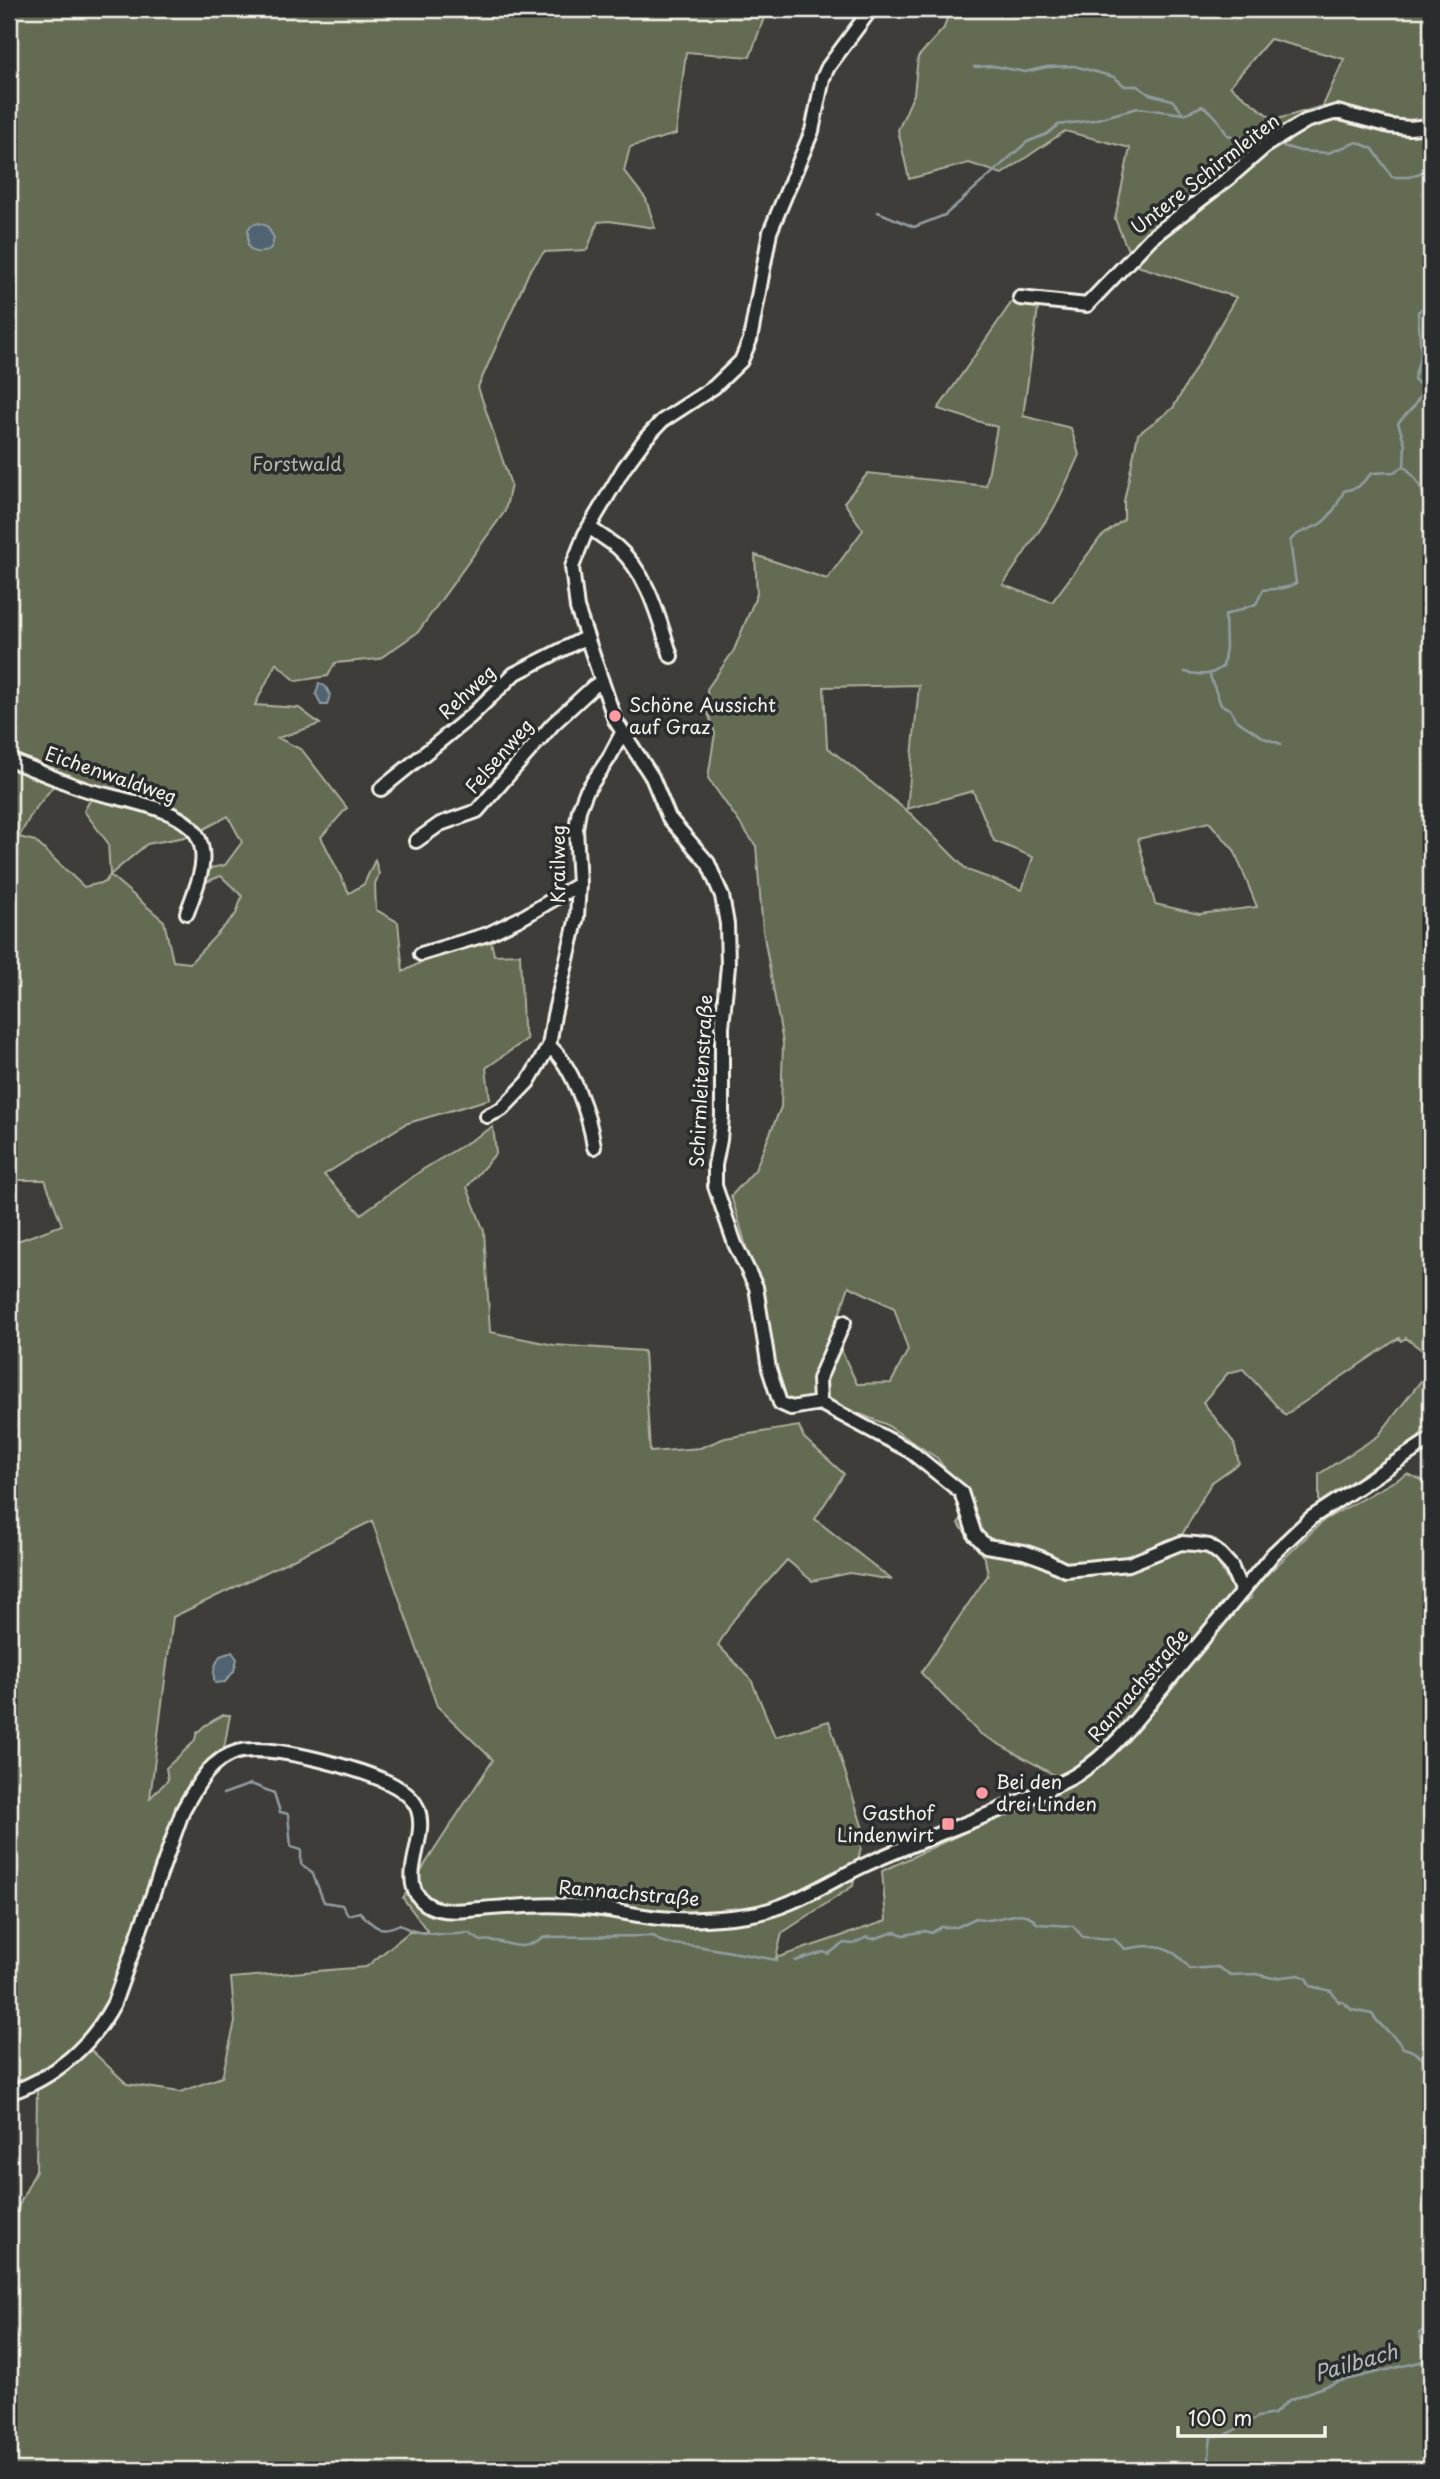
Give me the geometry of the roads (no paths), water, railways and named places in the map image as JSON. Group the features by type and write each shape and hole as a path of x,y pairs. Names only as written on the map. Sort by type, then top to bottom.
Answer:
{"street":[{"name":"Schirmleitenstraße","path":"871,9 828,67 823,78 813,131 770,232 750,340 741,361 714,387 662,421 624,468 589,527 572,567 576,608 622,733 652,777 668,818 708,863 722,896 727,924 728,966 722,1027 722,1116 715,1186 735,1244 756,1287 769,1369 780,1402 791,1408 820,1404 896,1442 955,1485 961,1492 975,1535 986,1546 1024,1552 1065,1570 1129,1564 1181,1544 1209,1546 1231,1566 1242,1592"},
{"name":"Untere Schirmleiten","path":"1020,298 1087,304 1151,238 1230,178 1268,144 1306,121 1337,112 1390,126 1431,126"},
{"path":"589,527 618,548 648,587 671,656"},
{"name":"Rehweg","path":"382,789 471,716 514,674 587,638"},
{"name":"Felsenweg","path":"416,841 440,824 477,811 553,724 602,681"},
{"name":"Krailweg","path":"487,1115 502,1109 528,1082 550,1046 554,1015 577,917 579,884 576,830 579,810 586,792 610,758 622,733"},
{"name":"Eichenwaldweg","path":"9,760 85,790 153,807 187,824 197,835 202,848 203,864 187,913"},
{"path":"421,954 488,934 579,884"},
{"path":"550,1046 558,1052 574,1083 589,1123 594,1147"},
{"path":"820,1404 819,1379 844,1322"},
{"name":"Rannachstraße","path":"9,2093 30,2086 55,2071 77,2054 103,2024 114,2003 183,1810 197,1784 216,1762 234,1752 265,1750 295,1755 346,1768 393,1785 410,1796 418,1809 420,1825 413,1878 415,1890 434,1909 454,1912 552,1905 662,1918 707,1919 751,1914 790,1903 872,1861 1013,1805 1077,1775 1110,1749 1127,1730 1273,1554 1311,1518 1431,1439"}],"water":[{"path":"259,223 267,226 274,238 268,251 256,252 248,246 248,230 251,225"},
{"path":"319,683 326,687 330,695 327,705 321,705 316,694"},
{"path":"232,1652 237,1659 234,1671 225,1682 215,1683 214,1673 218,1659"}],"waterway":[{"path":"974,67 994,66 1025,72 1047,67 1074,66 1114,77 1125,86 1137,86 1149,94 1172,100 1183,113"},
{"path":"878,212 914,227 945,215 1027,142 1047,134 1058,125 1093,120 1138,108 1184,114 1202,106 1217,118 1227,135 1252,140"},
{"path":"1280,145 1300,151 1328,153 1357,142 1373,149 1392,177 1409,177 1431,169"},
{"path":"1185,672 1205,674 1223,666 1226,647 1225,615 1256,604 1263,590 1284,588 1296,583 1290,541 1293,538 1324,521 1344,491 1358,487 1372,473 1394,472 1404,466 1405,444 1398,423 1414,406 1424,389 1414,379 1421,353 1418,312 1431,301"},
{"path":"1404,466 1413,475 1422,492 1431,537"},
{"path":"1210,676 1221,705 1230,709 1236,720 1264,738 1281,744"},
{"path":"9,731 18,739"},
{"path":"223,1794 251,1784 274,1793 280,1812 288,1814 291,1847 301,1850 301,1864 312,1872 324,1902 342,1905 348,1915 360,1912 369,1922 382,1929 400,1924 423,1933 469,1933 481,1941 499,1941 518,1946 534,1943 544,1937 654,1936 671,1944 777,1960"},
{"path":"795,1961 824,1952 828,1954 844,1943 853,1944 867,1937 873,1939 895,1932 904,1935 925,1931 931,1933 941,1927 957,1927 976,1918 989,1920 1020,1914 1029,1916 1038,1924 1073,1926 1083,1937 1114,1939 1125,1949 1161,1947 1176,1954 1190,1969 1218,1967 1231,1975 1256,1974 1273,1978 1299,1975 1306,1978 1310,1986 1331,1991 1339,2002 1352,2010 1372,2014 1403,2048 1431,2064"},
{"name":"Pailbach","path":"1212,2470 1209,2457 1211,2436 1224,2436 1258,2417 1274,2414 1289,2400 1337,2382 1428,2360 1419,2333 1431,2325"}],"place":[{"name":"Schöne Aussicht auf Graz","path":"615,716"},
{"name":"Bei den drei Linden","path":"982,1793"},
{"name":"Gasthof Lindenwirt","path":"948,1824"}],"park label":[{"name":"Forstwald","path":"297,464"}]}
